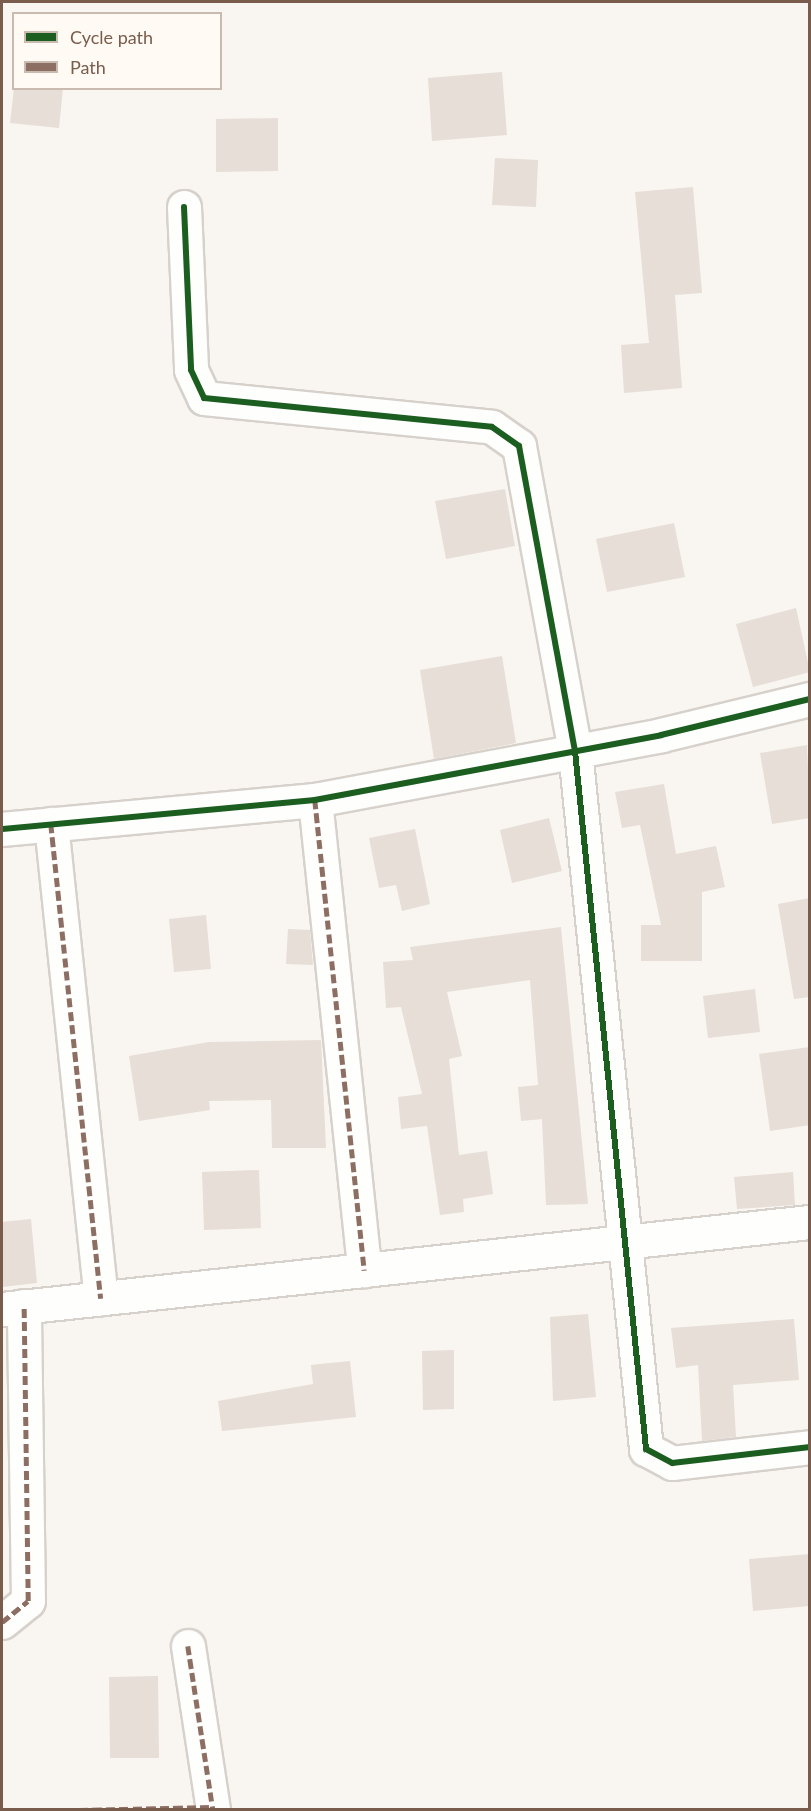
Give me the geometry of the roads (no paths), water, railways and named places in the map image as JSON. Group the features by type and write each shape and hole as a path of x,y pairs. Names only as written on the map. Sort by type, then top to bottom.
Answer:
{"street":[{"path":"184,207 191,370 204,398 492,427 519,446 575,751 628,1241 646,1449 672,1464 810,1447"},
{"path":"2,829 315,800 575,751 810,699"},
{"path":"315,800 364,1270"},
{"path":"51,824 101,1298"},
{"path":"2,1622 28,1601 13,1307 810,1222"},
{"path":"188,1646 213,1809"}]}
